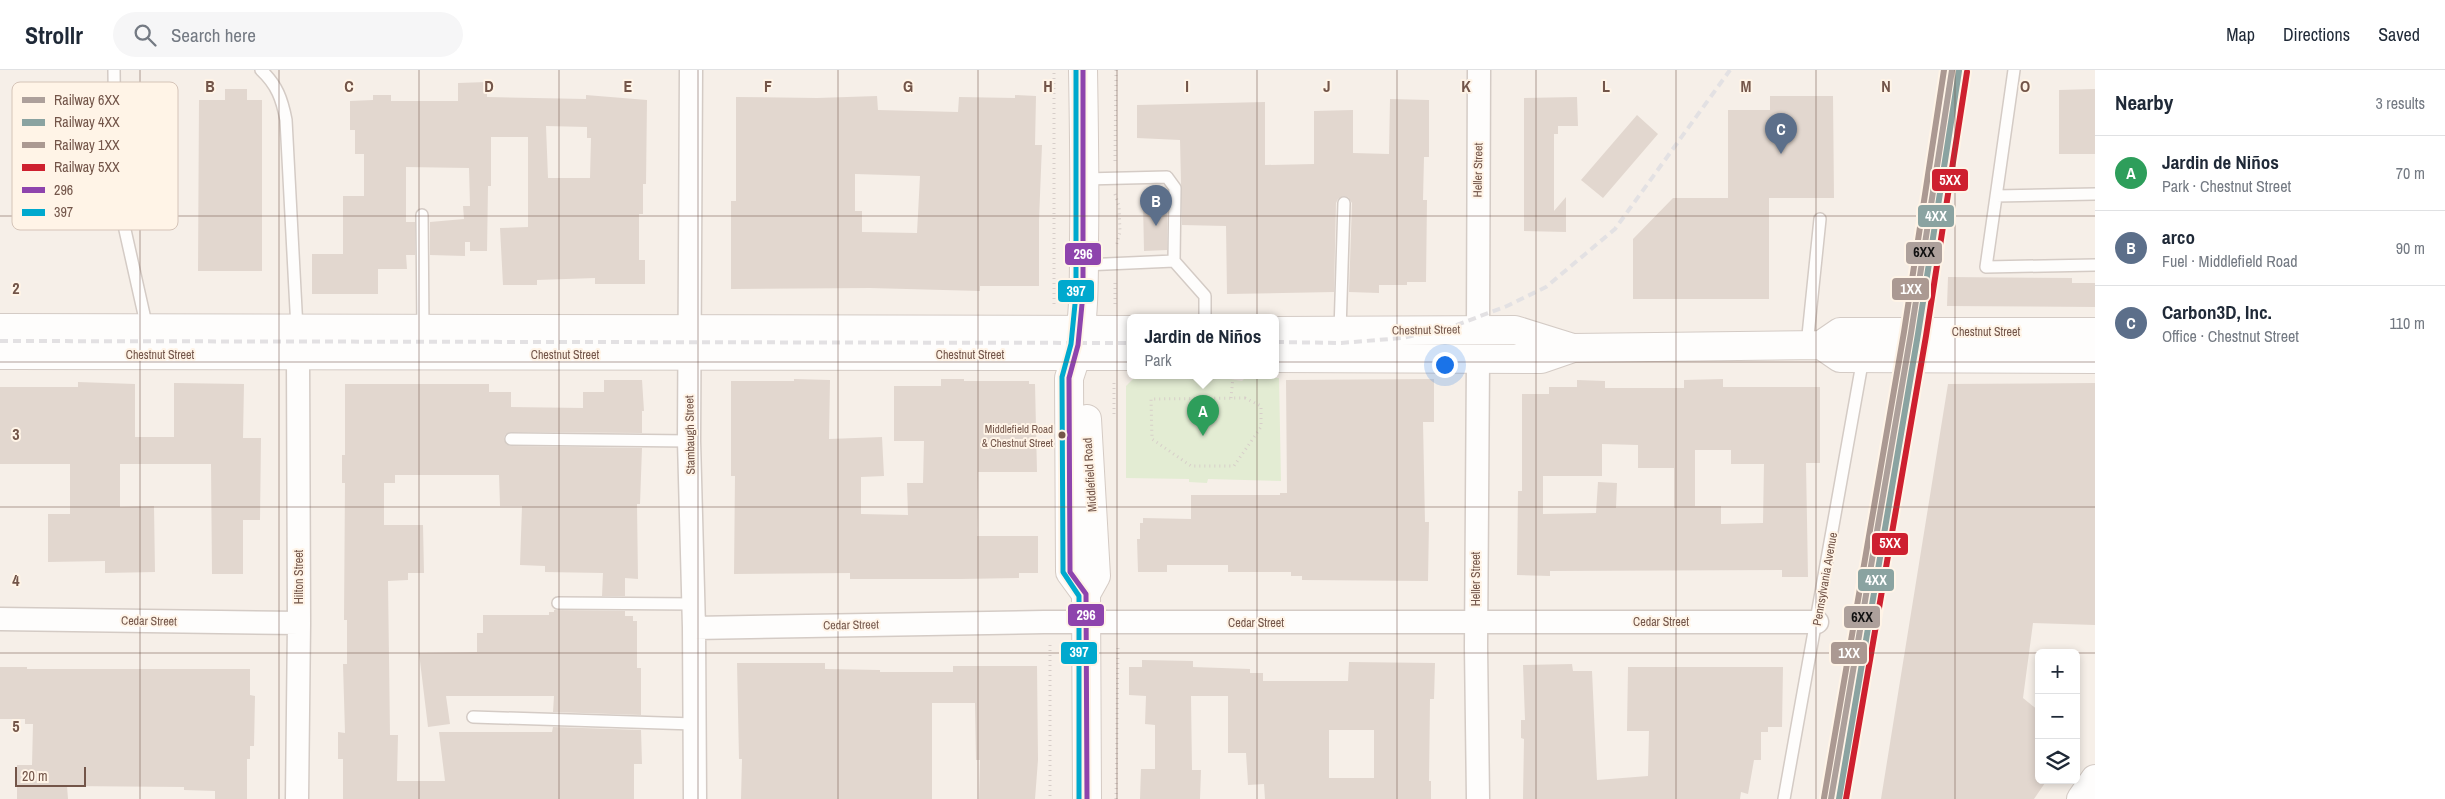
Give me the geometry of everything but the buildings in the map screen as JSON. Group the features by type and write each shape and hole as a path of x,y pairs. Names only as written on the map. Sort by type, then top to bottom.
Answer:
{"street":[{"name":"Stambaugh Street","path":"691,70 689,442 694,604 695,799"},
{"name":"Middlefield Road","path":"1083,70 1084,265 1079,343 1088,380 1087,436 1096,576 1086,594 1087,799"},
{"name":"Heller Street","path":"1478,330 1479,70"},
{"name":"Chestnut Street","path":"0,328 148,328 298,342 689,357 1079,343 1127,331"},
{"name":"Chestnut Street","path":"0,355 298,342 423,330 689,330 1079,343 1127,355"},
{"name":"Chestnut Street","path":"1279,331 1515,330 1573,348"},
{"name":"Chestnut Street","path":"1279,358 1540,359 1573,348 1814,345 1840,332 2095,332"},
{"name":"Hilton Street","path":"297,799 299,623 298,342"},
{"path":"1814,345 1840,358 2095,359"},
{"name":"Heller Street","path":"1478,359 1476,623 1478,799"},
{"name":"Cedar Street","path":"0,619 299,623"},
{"name":"Cedar Street","path":"694,628 1044,622 1087,624 1817,622"},
{"path":"2081,799 2095,779"}],"lane":[{"path":"261,70 274,82 282,100 286,120 298,342"},
{"path":"2014,70 1986,267 2095,265"},
{"path":"1085,179 1167,176 1175,188 1174,261 1205,296 1206,314"},
{"path":"1996,196 2095,194"},
{"path":"1340,331 1344,203"},
{"path":"422,215 423,330"},
{"path":"1814,345 1820,219"},
{"path":"126,230 148,328"},
{"path":"1084,265 1174,261"},
{"name":"Pennsylvania Avenue","path":"1784,799 1863,358"},
{"path":"512,439 689,442"},
{"path":"558,603 694,604"},
{"path":"473,717 694,724"}],"path":[{"path":"1232,398 1233,379"},
{"path":"1232,398 1246,398 1260,406 1261,427 1234,466 1191,466 1152,439 1151,399 1232,398"}],"green space":[{"path":"1279,378 1281,481 1208,479 1207,483 1189,482 1189,479 1126,478 1126,386 1133,379 1229,379 1242,381 1244,379"}],"railway":[{"path":"1279,342 1341,343 1402,338 1446,329 1507,306 1546,287 1615,229 1730,70"},
{"path":"0,341 1127,343"}],"rail line":[{"name":"1XX","path":"1824,798 1904,332 1944,70"},
{"name":"6XX","path":"1831,799 1911,333 1952,70"},
{"name":"4XX","path":"1839,799 1918,334 1959,71"},
{"name":"5XX","path":"1846,799 1926,336 1967,72"}],"transit line":[{"name":"397","path":"1076,70 1076,294 1071,344 1062,377 1063,572 1079,596 1079,799"},
{"name":"296","path":"1083,70 1083,294 1078,345 1069,378 1070,572 1086,594 1087,799"}],"place":[{"name":"Carbon3D, Inc.","path":"1781,154"},
{"name":"arco","path":"1156,226"},
{"name":"Middlefield Road & Chestnut Street","path":"1062,435"},
{"name":"Jardin de Niños","path":"1203,436"}]}
